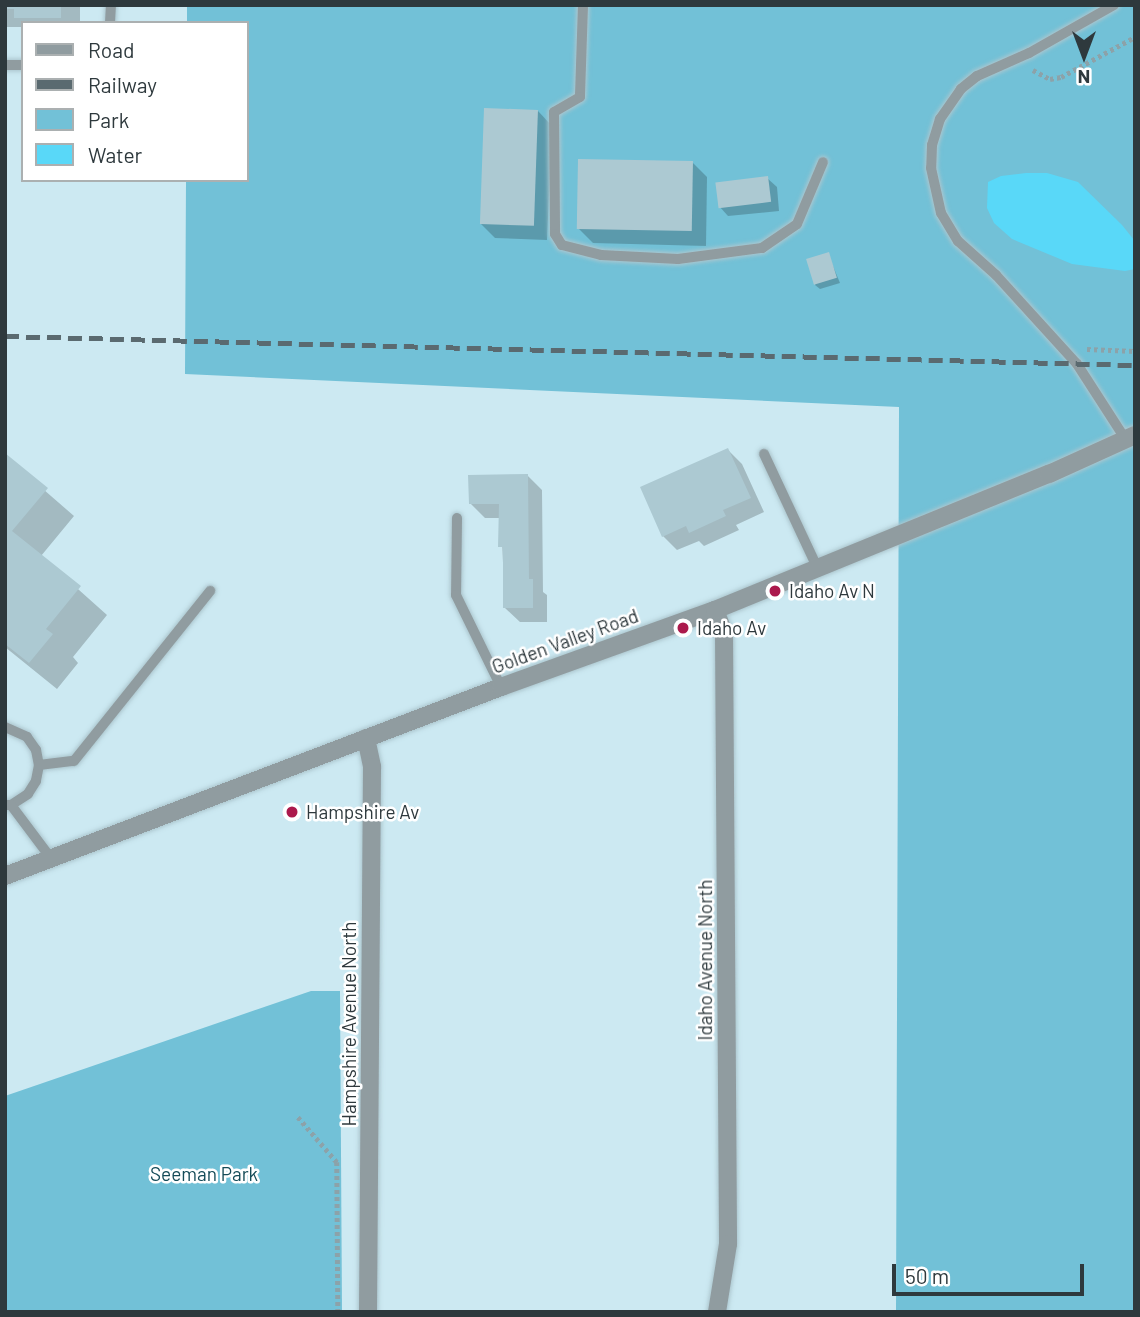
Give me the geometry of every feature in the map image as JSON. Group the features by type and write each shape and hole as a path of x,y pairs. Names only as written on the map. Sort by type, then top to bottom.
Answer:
{"street":[{"name":"Golden Valley Road","path":"5,876 501,687 715,610 1024,485 1130,437"},
{"name":"Idaho Avenue North","path":"715,610 724,633 728,1230 717,1312"},
{"name":"Hampshire Avenue North","path":"366,738 372,768 368,1312"}],"lane":[{"path":"583,5 580,97 554,112 555,234 562,245 601,255 678,259 762,248 797,224 824,162"},
{"path":"1114,5 1025,55 977,76 961,89 940,119 932,145 931,169 941,213 958,240 996,275 1077,364 1130,437"},
{"path":"764,454 817,567"},
{"path":"457,518 456,595 501,687"},
{"path":"39,765 74,761 210,591"},
{"path":"5,727 27,737 36,750 39,765 36,781 27,794 8,805 50,857"}],"path":[{"path":"1025,55 1040,76 1050,79 1061,77 1135,37"},
{"path":"1062,348 1135,351"},
{"path":"298,1117 337,1162 338,1312"}],"green space":[{"path":"187,5 1135,5 1135,1312 896,1312 899,407 185,374 186,182 248,182 248,21 187,21"},
{"name":"Seeman Park","path":"311,991 340,991 342,1312 5,1312 5,1096"}],"water":[{"path":"1047,173 1078,182 1134,240 1135,269 1125,271 1072,264 1012,239 994,223 987,208 988,182 1001,176"}],"building":[{"path":"5,5 61,5 61,18 14,18 14,9 5,9"},
{"path":"484,108 538,110 534,226 480,224"},
{"path":"578,159 693,161 692,231 577,229"},
{"path":"768,176 771,202 719,208 715,182"},
{"path":"829,252 837,278 814,285 806,259"},
{"path":"728,448 751,498 723,510 726,516 689,533 686,526 662,537 640,487"},
{"path":"5,453 48,488 12,531 81,586 46,629 53,634 29,663 5,644"},
{"path":"528,474 529,579 533,579 533,608 503,608 503,547 498,547 499,504 469,504 468,475"}],"railway":[{"path":"5,336 1135,365"}],"place":[{"name":"Idaho Av N","path":"775,591"},
{"name":"Idaho Av","path":"683,628"},
{"name":"Hampshire Av","path":"292,812"}]}
